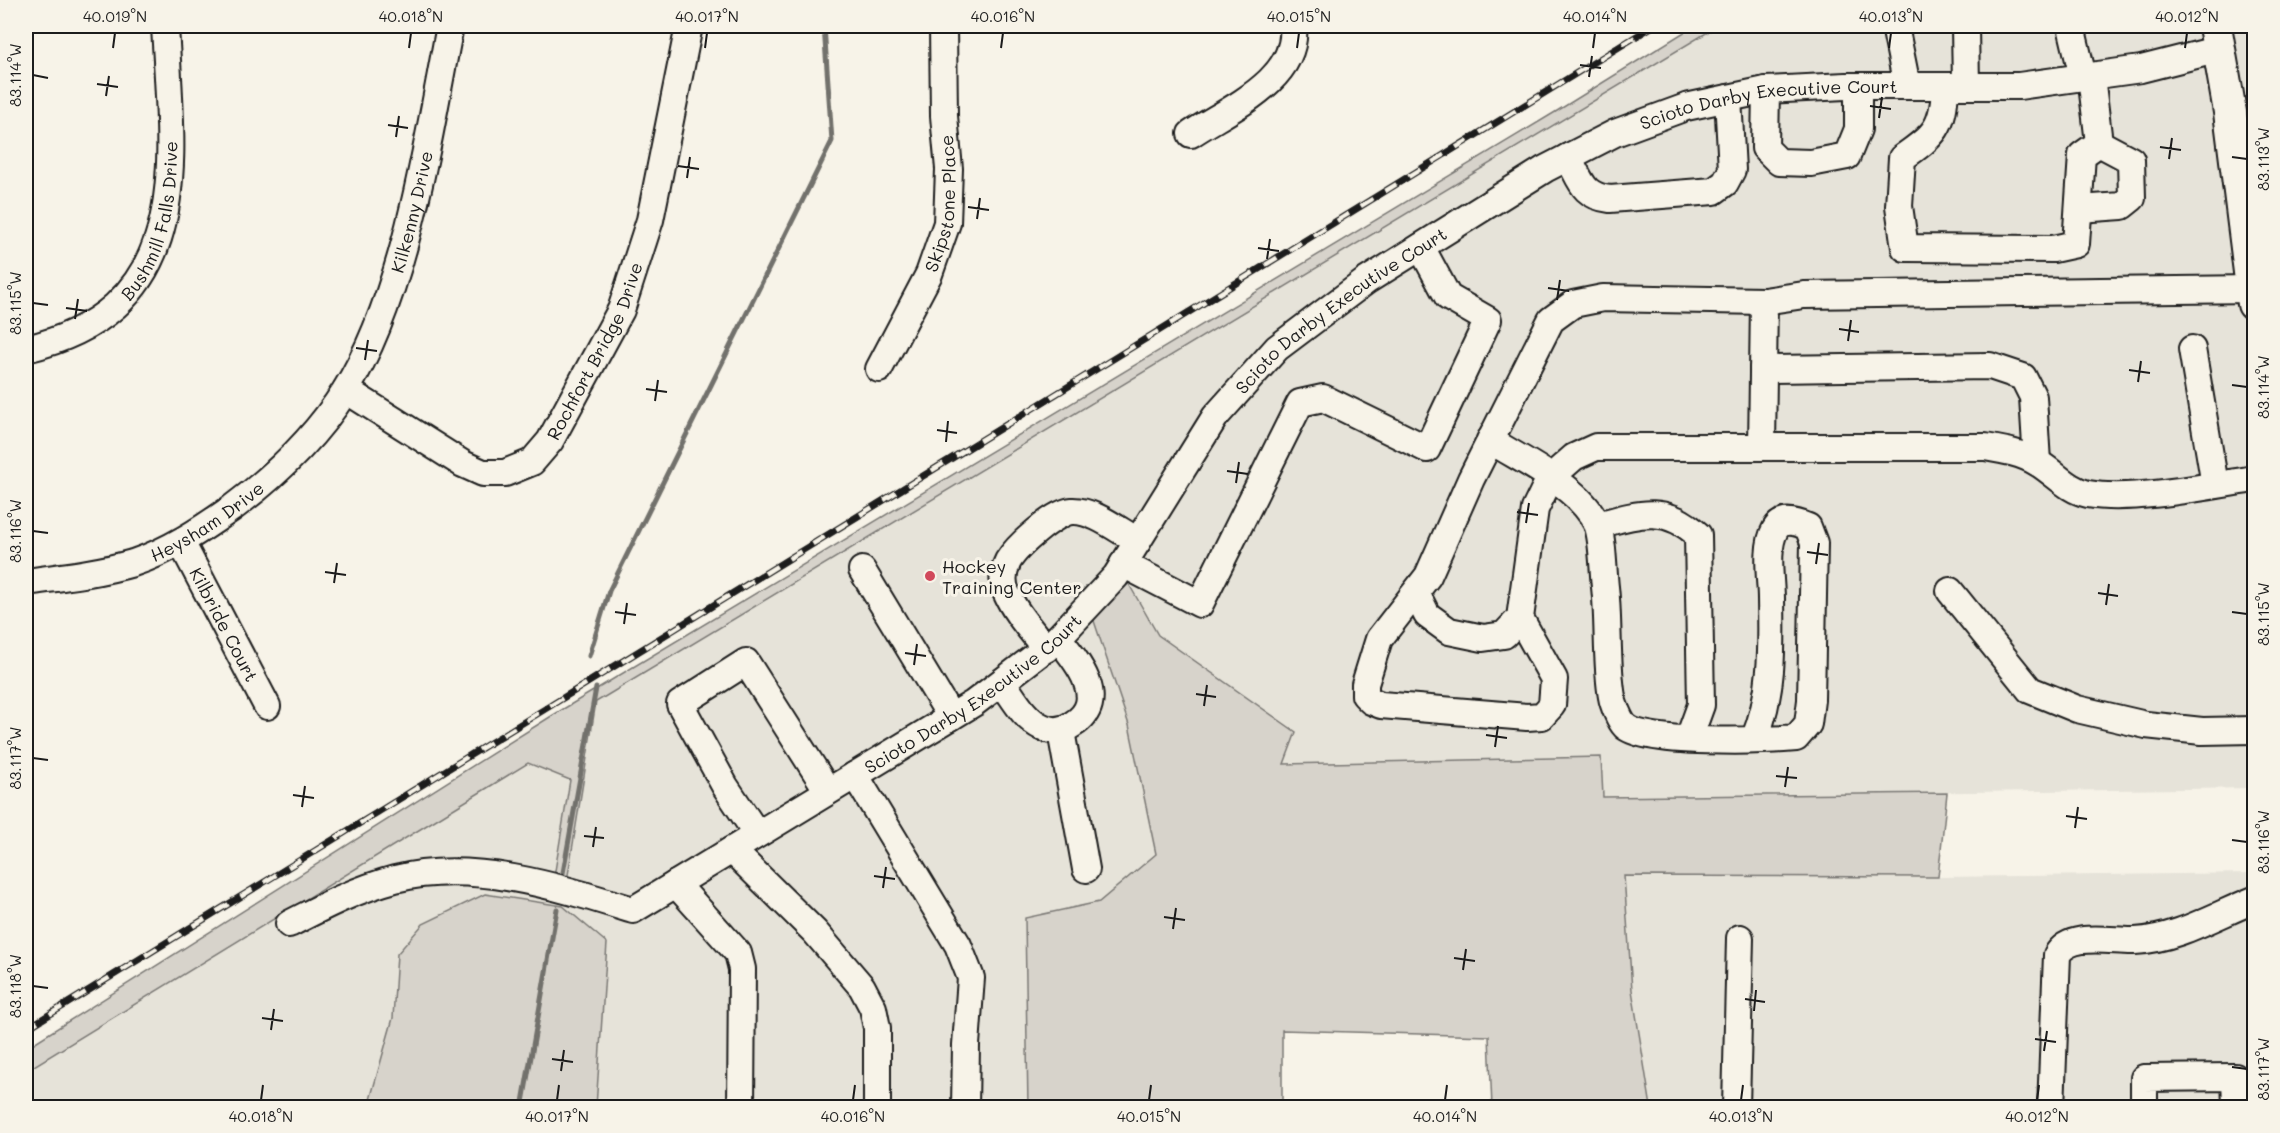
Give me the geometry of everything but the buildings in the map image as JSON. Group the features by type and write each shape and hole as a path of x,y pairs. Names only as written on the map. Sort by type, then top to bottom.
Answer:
{"main road":[{"path":"2217,37 2246,170 2254,297"}],"street":[{"name":"Bushmill Falls Drive","path":"26,349 54,343 82,329 105,313 128,292 144,271 159,242 169,199 172,156 165,26"},
{"name":"Kilkenny Drive","path":"345,390 378,320 398,266 450,26"},
{"name":"Rochfort Bridge Drive","path":"345,390 463,464 483,473 505,473 532,462 550,441 621,310 650,220 690,26"},
{"name":"Skipstone Place","path":"879,369 928,274 947,223 949,168 944,116 943,26"},
{"path":"1191,134 1265,86 1274,77 1285,62 1293,26"},
{"path":"1895,26 1907,86"},
{"path":"1965,26 1956,86 1945,113 1929,138 1902,158 1899,206 1905,248 2053,249 2076,244 2082,155 2099,143"},
{"path":"2071,26 2087,76 2099,143"},
{"name":"Scioto Darby Executive Court","path":"290,924 341,897 396,879 448,873 508,877 633,910 951,717 1002,682 1052,643 1116,576 1215,417 1277,348 1366,282 1421,247 1568,157 1626,130 1686,107 1766,90 1858,86 2019,86 2141,69 2217,37"},
{"path":"1766,90 1765,148 1779,162 1811,163 1847,156 1858,129 1858,86"},
{"path":"1568,157 1586,192 1595,197 1610,199 1714,191 1725,183 1732,170 1728,98"},
{"path":"2079,209 2122,206 2132,198 2131,160 2099,143"},
{"path":"1123,564 1200,604 1300,403 1323,399 1427,449 1488,320 1448,297 1421,247"},
{"path":"2254,297 1804,295 1764,301 1603,298 1573,304 1551,320 1490,440 1428,576 1379,639 1365,684 1365,695 1371,701 1381,705 1527,717 1542,716 1552,705 1554,679 1521,618 1535,509 1550,478 1574,457 1596,447 1985,447 2011,451 2037,462 2065,484 2088,494 2122,495 2254,479"},
{"path":"1762,447 1764,301"},
{"path":"2192,349 2215,485"},
{"path":"1763,369 1990,366 2023,377 2033,397 2037,462"},
{"name":"Heysham Drive","path":"26,582 104,570 134,562 181,542 250,494 293,456 345,390"},
{"path":"1490,440 1564,486 1585,504 1598,525 1608,619 1612,698 1624,726 1642,735 1754,740 1796,738 1808,724 1811,700 1814,543 1808,527 1796,521 1783,523 1775,530 1770,549 1772,639 1769,695 1754,740"},
{"path":"1002,682 1029,718 1043,728 1061,731 1075,723 1087,711 1090,703 1089,687 1083,668 1052,643 1006,592 1003,576 1008,561 1023,543 1060,514 1071,511 1084,512 1138,541"},
{"path":"1598,525 1629,516 1660,514 1682,520 1698,535 1701,705 1689,738"},
{"name":"Kilbride Court","path":"181,542 267,706"},
{"path":"862,570 951,717"},
{"path":"1950,591 2030,690 2077,709 2146,725 2202,731 2254,730"},
{"path":"1416,593 1427,615 1449,631 1483,638 1504,635 1521,618"},
{"path":"757,834 725,786 680,704 746,662 828,791"},
{"path":"1061,731 1086,869"},
{"path":"855,775 958,945 971,978 966,1045 965,1107"},
{"path":"732,850 814,932 862,987 873,1008 877,1028 877,1107"},
{"path":"676,884 738,953 742,969 741,1107"},
{"path":"2051,1107 2057,955 2061,947 2068,942 2087,940 2152,939 2181,930 2254,900"},
{"path":"1737,1107 1740,938"},
{"path":"2144,1107 2144,1078 2235,1077 2236,1107"}],"shaded area":[{"path":"1694,26 1718,26 596,702 567,881 554,877 570,780 528,763 26,1071 26,1048 550,717 1557,111"},
{"path":"1718,26 2254,26 2254,788 1603,797 1601,757 1284,764 1296,732 1158,635 1126,579 1093,618 1129,725 1156,854 1099,902 1025,918 1028,1107 596,1107 607,943 588,928 397,954 393,1018 368,1107 26,1108 26,1071 528,763 570,780 554,877 567,881 596,702"},
{"path":"1126,579 1158,635 1296,732 1284,764 1601,757 1603,797 1947,793 1938,877 1624,876 1632,990 1651,1107 1492,1107 1489,1036 1282,1030 1282,1107 1028,1107 1025,918 1099,902 1156,854 1129,725 1093,618"},
{"path":"2254,873 2254,1107 1651,1107 1632,990 1624,876 1938,877"},
{"path":"485,894 563,906 607,943 596,1107 368,1107 393,1018 397,954 423,924"}],"waterway":[{"path":"589,656 609,591 832,141 824,26"},
{"path":"563,873 596,688"},
{"path":"522,1108 557,909"}],"railway":[{"path":"26,1029 1653,26"}],"place":[{"name":"Hockey Training Center","path":"930,576"}]}
